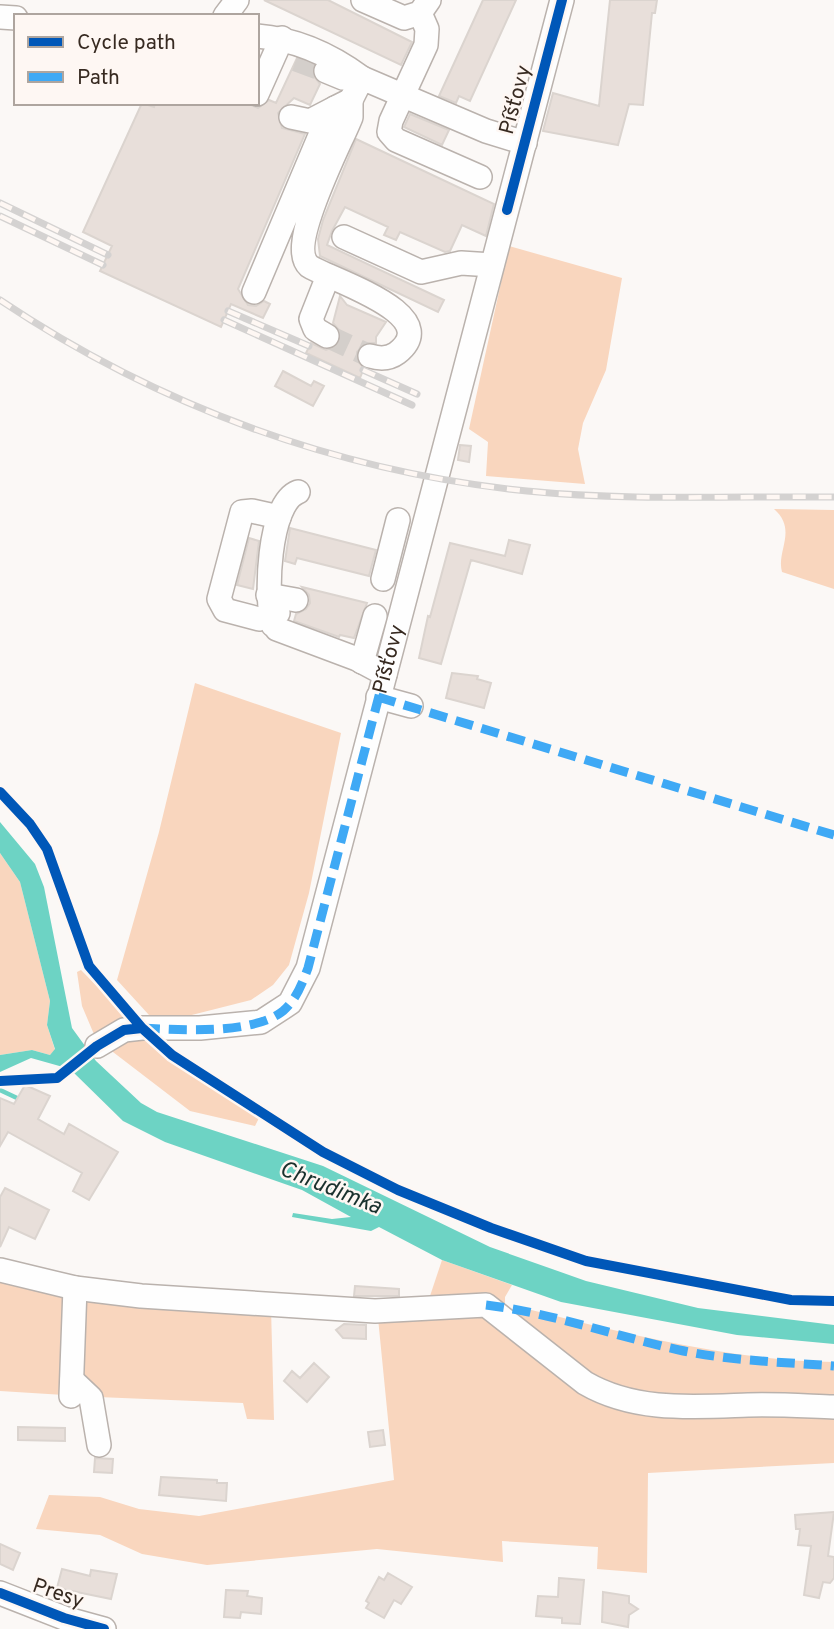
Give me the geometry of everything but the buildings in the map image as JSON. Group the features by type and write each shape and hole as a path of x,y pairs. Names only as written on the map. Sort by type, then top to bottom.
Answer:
{"street":[{"path":"363,0 398,17 409,18 425,7 427,40 390,125 393,138 480,177"},
{"name":"Píšťovy","path":"97,1046 124,1030 201,1028 261,1022 290,1003 308,968 562,0"},
{"path":"259,36 282,38 345,63 362,78"},
{"path":"259,84 264,63 282,38"},
{"path":"264,63 296,60"},
{"path":"326,71 343,78 362,78 404,93 483,123 525,143"},
{"path":"254,292 319,138 362,78"},
{"path":"291,117 310,121 343,104"},
{"path":"343,104 351,117 328,167 303,244 305,262 328,276 392,306 405,318 408,331 402,348 386,358 370,356"},
{"path":"344,237 421,272 461,263 492,265"},
{"path":"327,336 315,329 311,319 328,276"},
{"path":"277,613 279,517 285,501 298,492"},
{"path":"277,613 259,620 228,612 220,606 219,599 242,512 252,511 279,517"},
{"path":"383,579 396,519 424,527"},
{"path":"277,613 362,662 381,687 411,706"},
{"path":"362,662 374,616"},
{"path":"0,1269 75,1288 141,1296 376,1311 486,1305 585,1383 603,1394 672,1407 834,1407"},
{"path":"75,1288 71,1388 90,1398 99,1445"},
{"name":"Presy","path":"0,1593 64,1618 104,1629"}],"shaded area":[{"path":"509,246 622,278 606,370 583,423 578,449 585,484 486,476 488,442 469,429"},
{"path":"774,509 834,510 834,589 782,572 785,525"},
{"path":"195,683 341,733 309,893 289,965 273,985 251,1000 168,1021 149,1015 117,980 159,832"},
{"path":"0,853 20,882 50,1001 47,1025 55,1050 50,1055 32,1050 0,1055"},
{"path":"81,970 128,1018 136,1034 260,1116 255,1126 190,1111 96,1039 82,1006 77,972"},
{"path":"442,1260 512,1285 505,1297 505,1314 514,1321 520,1307 676,1344 756,1356 834,1362 834,1463 648,1473 647,1573 597,1569 598,1547 502,1541 503,1562 377,1549 207,1565 142,1554 100,1535 36,1529 49,1495 100,1497 139,1509 199,1516 394,1480 378,1318 424,1314"},
{"path":"0,1278 70,1290 64,1395 0,1391"},
{"path":"80,1292 271,1308 274,1420 247,1419 243,1403 98,1397 78,1378"}],"water":[{"name":"Chrudimka","path":"0,822 35,864 44,887 72,1028 96,1061 141,1103 157,1112 323,1166 490,1247 586,1281 698,1308 834,1325 834,1344 737,1335 561,1302 442,1260 379,1227 371,1231 292,1217 293,1213 332,1219 351,1217 302,1190 165,1142 123,1121 73,1072 63,1067 31,1058 0,1072 0,1055 32,1050 50,1055 55,1049 47,1025 50,1001 20,882 0,853"}],"waterway":[{"path":"0,1090 17,1098"}],"tunnel":[{"path":"296,60 326,71"},
{"path":"327,336 370,356"}],"railway":[{"path":"0,203 108,255"},
{"path":"0,216 103,265"},
{"path":"0,300 60,338 122,372 186,402 252,428 387,468 457,482 565,494 642,497 834,497"},
{"path":"228,311 309,346"},
{"path":"224,320 412,405"},
{"path":"363,370 417,394"}],"marked path":[{"path":"142,1028 195,1030 254,1024 270,1019 292,1002 308,968 380,692"},
{"path":"378,697 834,835"},
{"path":"486,1305 535,1313 698,1354 834,1366"}],"cycle path":[{"path":"507,210 562,0"},
{"path":"0,792 30,824 47,849 89,966 142,1028 172,1055 323,1152 398,1190 491,1228 586,1261 791,1300 834,1301"},
{"path":"0,1081 57,1078 97,1046 124,1030 142,1028"},
{"path":"0,1593 64,1618 104,1629"}]}
